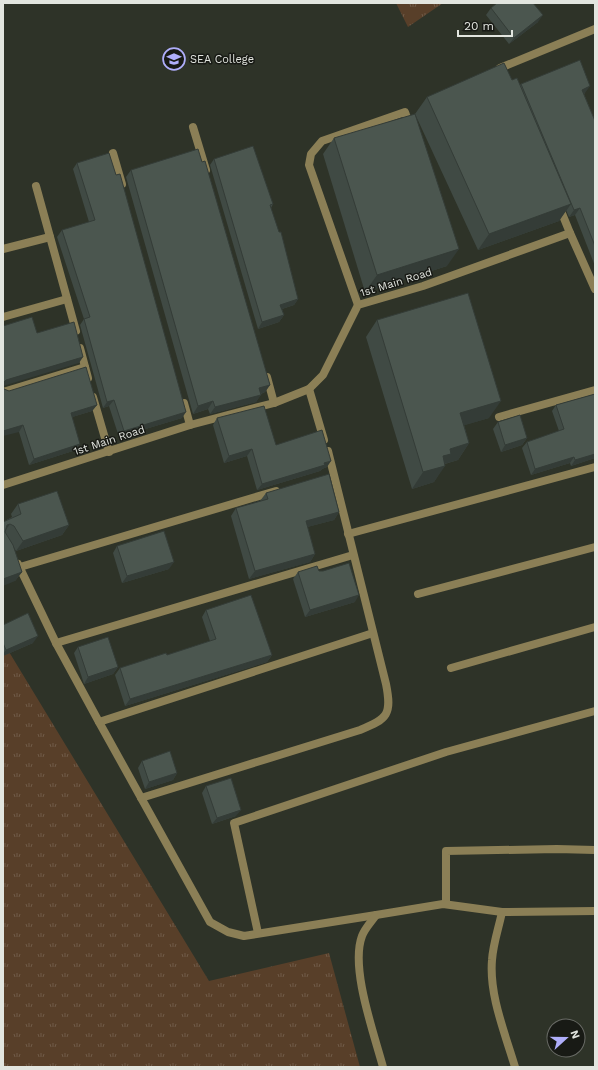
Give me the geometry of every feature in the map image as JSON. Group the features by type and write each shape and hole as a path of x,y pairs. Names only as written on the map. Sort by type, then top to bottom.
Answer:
{"street":[{"path":"506,82 500,68 595,29"},
{"path":"358,305 309,164 311,154 322,140 405,112 414,137"},
{"path":"193,127 209,181"},
{"path":"113,153 123,190"},
{"path":"36,186 108,452"},
{"path":"555,196 595,289"},
{"name":"1st Main Road","path":"3,485 190,425 274,403 309,389 323,375 358,305 423,286 570,233"},
{"path":"3,248 50,237"},
{"path":"3,317 67,299"},
{"path":"3,392 85,367"},
{"path":"265,372 274,403"},
{"path":"141,798 360,730 379,723 388,714 389,700 373,633 309,389"},
{"path":"499,416 595,390"},
{"path":"182,395 190,425"},
{"path":"348,534 595,467"},
{"path":"20,567 283,489"},
{"path":"418,594 595,547"},
{"path":"56,643 353,555"},
{"path":"13,556 20,567 56,643 98,722 210,922 228,932 244,936 446,904 502,912 595,911"},
{"path":"451,668 595,627"},
{"path":"98,722 373,633"},
{"path":"258,934 234,822 446,752 595,711"},
{"path":"446,904 446,851 558,848 595,850"},
{"path":"502,912 492,960 493,979 497,1004 515,1067"},
{"path":"376,915 363,935 359,951 361,981 383,1067"}],"green space":[{"path":"396,3 443,3 408,27"},
{"path":"3,642 209,981 329,953 360,1067 3,1067"}],"building":[{"path":"497,3 533,3 543,15 514,38 491,8"},
{"path":"580,60 590,86 582,90 595,121 595,246 580,208 574,210 521,84"},
{"path":"504,63 512,80 517,78 571,204 489,234 427,97"},
{"path":"415,114 459,249 377,275 334,138"},
{"path":"253,146 273,204 270,205 279,232 281,232 298,299 280,305 284,315 262,322 214,159"},
{"path":"198,149 202,162 205,161 270,385 259,388 261,395 215,407 213,401 198,406 131,170"},
{"path":"109,153 116,175 120,174 186,412 124,431 114,400 107,402 84,319 90,317 62,230 95,220 77,163"},
{"path":"468,293 501,401 460,413 469,443 450,449 451,454 443,456 445,466 423,472 377,320"},
{"path":"32,317 37,333 74,322 83,357 6,380 3,383 3,326"},
{"path":"86,367 97,405 71,413 80,444 34,459 23,425 3,431 3,387 9,391"},
{"path":"595,394 595,454 575,460 574,457 535,469 527,442 564,429 556,405"},
{"path":"264,406 276,445 322,430 331,461 324,463 325,465 262,484 252,449 229,456 217,418"},
{"path":"520,415 527,438 505,445 498,422"},
{"path":"329,474 339,512 306,521 315,554 255,571 236,508 268,499 266,493"},
{"path":"57,491 69,525 23,541 14,526 10,524 7,525 5,532 13,545 22,572 3,579 3,522 21,514 18,504"},
{"path":"164,531 174,562 127,576 117,546"},
{"path":"349,563 359,595 310,610 298,572 317,566 319,571 323,571"},
{"path":"251,595 272,655 130,699 120,668 216,639 206,610"},
{"path":"28,613 38,636 6,650 3,643 3,625"},
{"path":"108,637 118,667 88,677 78,647"},
{"path":"170,751 177,773 149,782 142,761"},
{"path":"231,778 241,810 217,818 206,786"}],"place":[{"name":"SEA College","path":"174,59"}]}
